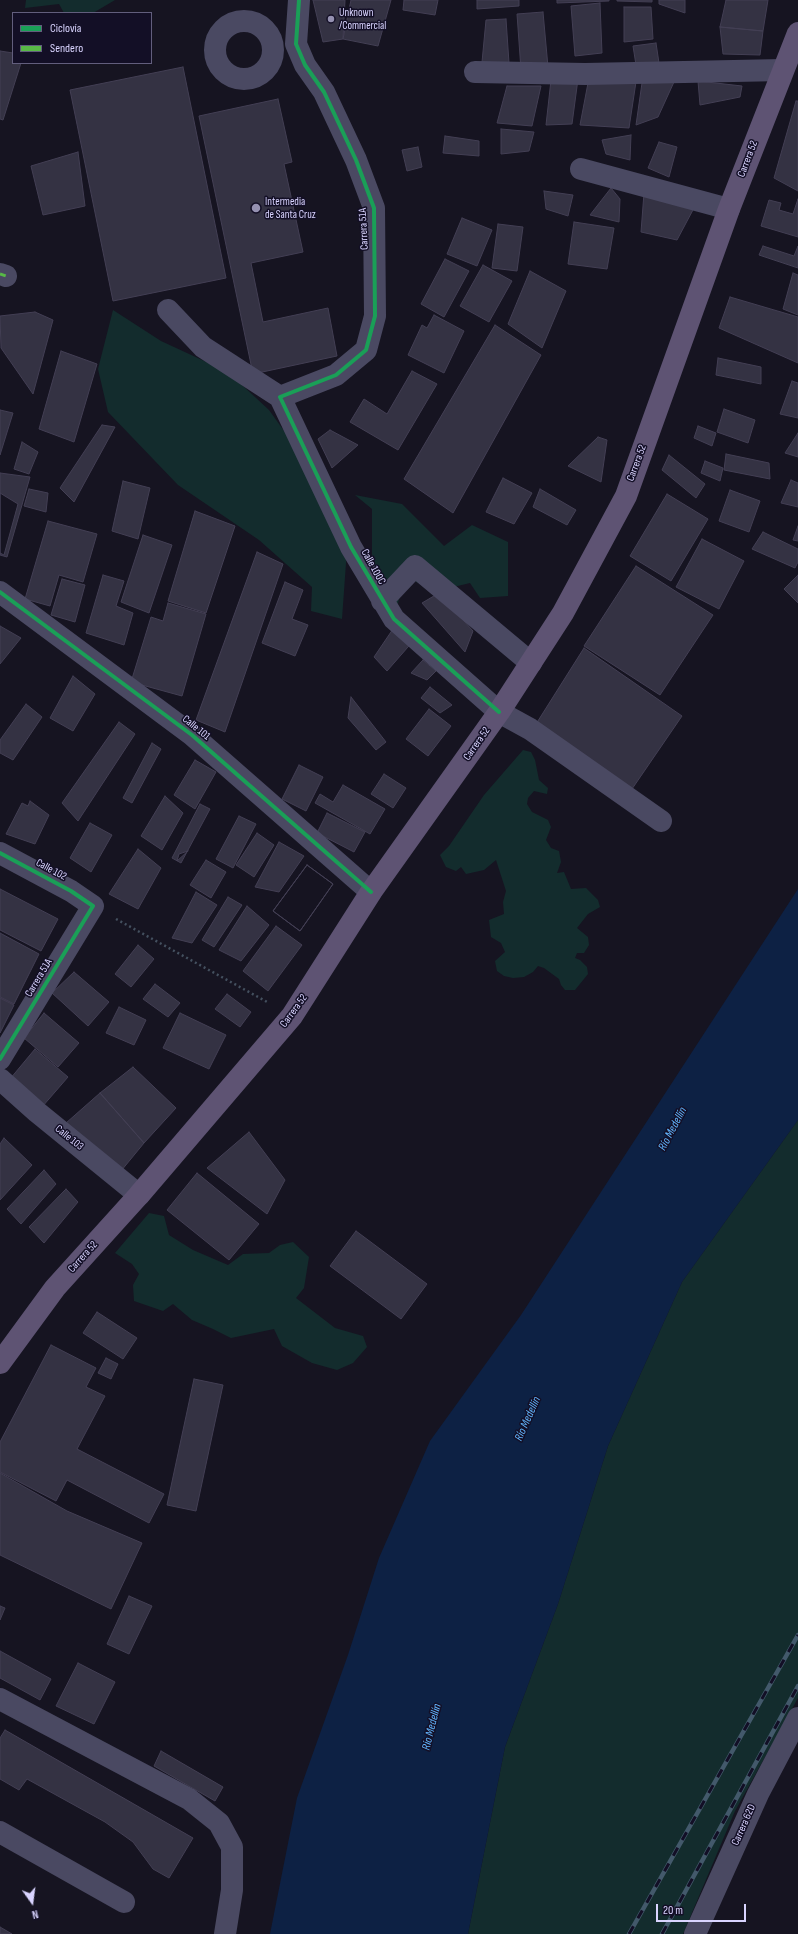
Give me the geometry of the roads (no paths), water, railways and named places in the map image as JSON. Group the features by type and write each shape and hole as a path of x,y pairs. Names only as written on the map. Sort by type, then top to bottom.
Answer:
{"main road":[{"name":"Carrera 52","path":"0,1363 55,1288 139,1195 292,1016 371,892 499,712 563,613 626,496 729,209 798,33"}],"street":[{"name":"Carrera 51A","path":"280,397 336,375 366,350 375,316 374,208 356,160 324,92 305,65 296,44 299,0"},
{"path":"272,41 296,44"},
{"path":"475,72 585,74 783,70"},
{"path":"581,169 729,209"},
{"path":"168,310 203,347 280,397"},
{"name":"Calle 100C","path":"280,397 351,547 394,619 499,712 530,729 661,821"},
{"path":"382,601 415,566 531,663"},
{"name":"Calle 101","path":"0,592 192,735 371,892"},
{"name":"Calle 102","path":"0,853 71,892 92,906"},
{"name":"Carrera 51A","path":"0,1060 92,906"},
{"name":"Calle 103","path":"0,1079 37,1112 139,1195"},
{"path":"0,1699 189,1799 219,1822 232,1847 232,1890 225,1934"},
{"name":"Carrera 62D","path":"696,1934 758,1794 798,1718"},
{"path":"0,1832 124,1902"}],"water":[{"name":"Río Medellín","path":"798,889 798,1120 682,1282 608,1446 558,1604 505,1747 468,1934 270,1934 297,1798 348,1655 379,1558 430,1441 521,1315"}],"railway":[{"path":"629,1934 798,1635"},
{"path":"662,1934 798,1686"}],"place":[{"name":"Unknown /Commercial","path":"331,19"},
{"name":"Intermedia de Santa Cruz","path":"256,208"}]}
